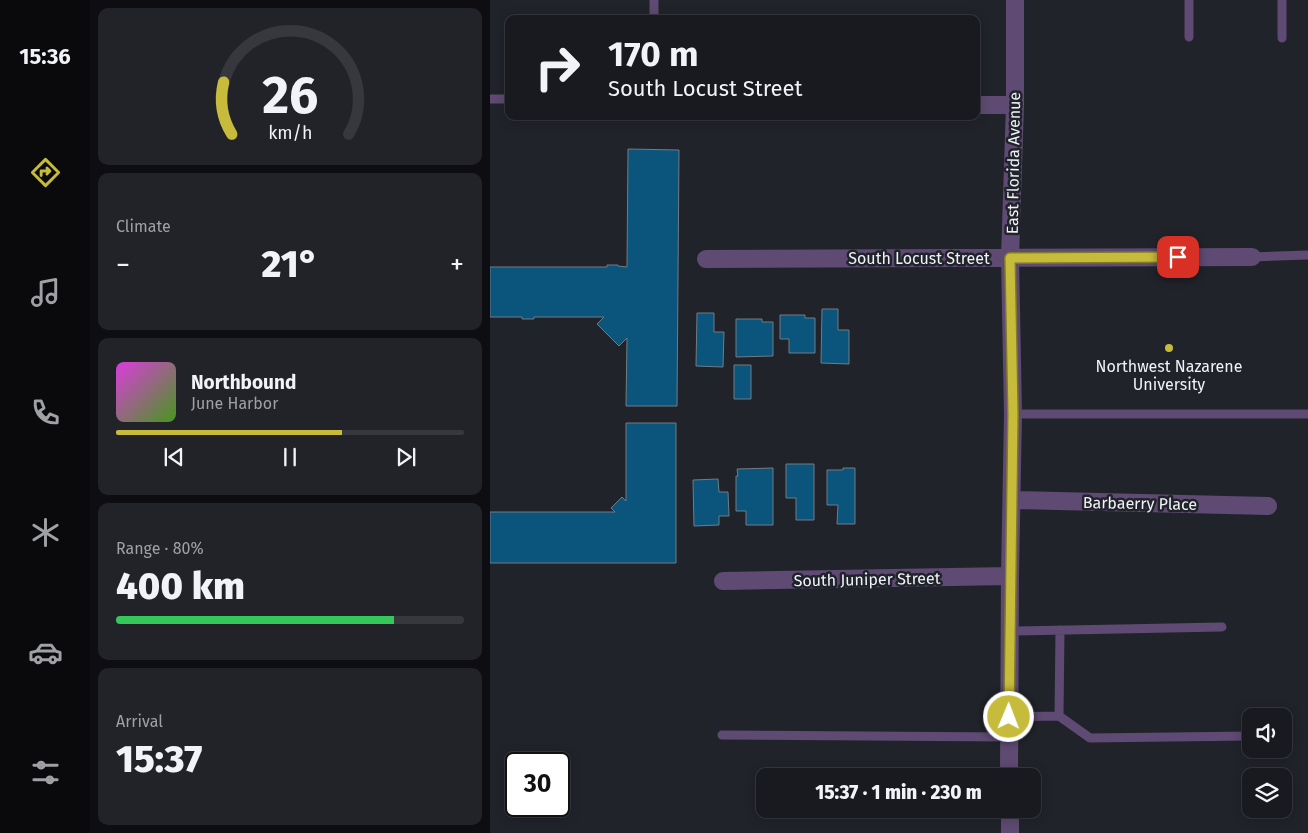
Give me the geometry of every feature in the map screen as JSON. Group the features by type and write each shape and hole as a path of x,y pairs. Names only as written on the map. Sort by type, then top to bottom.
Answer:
{"street":[{"name":"East Florida Avenue","path":"1009,768 1013,414 1010,258 1015,105 1014,0"},
{"path":"980,105 1015,105"},
{"name":"South Locust Street","path":"706,259 1252,257"},
{"name":"Barbaerry Place","path":"1012,500 1268,506"},
{"name":"South Juniper Street","path":"723,581 1010,576"},
{"path":"1010,818 1010,833"}],"lane":[{"path":"654,0 654,15"},
{"path":"1189,0 1189,37"},
{"path":"1282,0 1282,38"},
{"path":"490,99 505,99"},
{"path":"1252,257 1308,254"},
{"path":"1013,414 1308,414"},
{"path":"1010,631 1222,627"},
{"path":"1059,716 1060,630"},
{"path":"1009,717 1059,716 1090,738 1242,736"},
{"path":"722,735 1008,737"}],"building":[{"path":"628,149 679,150 677,406 626,406 627,338 619,346 597,324 604,317 534,317 534,319 522,319 522,317 490,317 490,267 607,267 607,265 618,265 627,267"},
{"path":"822,309 838,309 838,330 849,330 849,364 821,363"},
{"path":"697,313 714,313 714,332 724,332 723,367 696,366"},
{"path":"780,315 805,315 805,318 815,318 815,353 789,353 789,339 780,339"},
{"path":"736,319 762,319 762,322 773,322 773,356 736,357"},
{"path":"734,365 751,365 751,399 734,399"},
{"path":"626,423 676,423 676,563 490,563 490,512 615,512 611,508 622,497 626,501"},
{"path":"786,464 814,464 814,520 796,520 796,498 786,498"},
{"path":"773,468 773,525 746,525 746,511 736,511 737,469"},
{"path":"843,468 855,468 855,524 837,524 838,505 827,505 827,470 843,470"},
{"path":"718,479 719,492 728,492 729,516 719,516 719,525 694,526 693,480"}],"place":[{"name":"Northwest Nazarene University","path":"1169,348"}],"route":[{"path":"1009,717 1013,414 1010,258 1178,257"}]}
